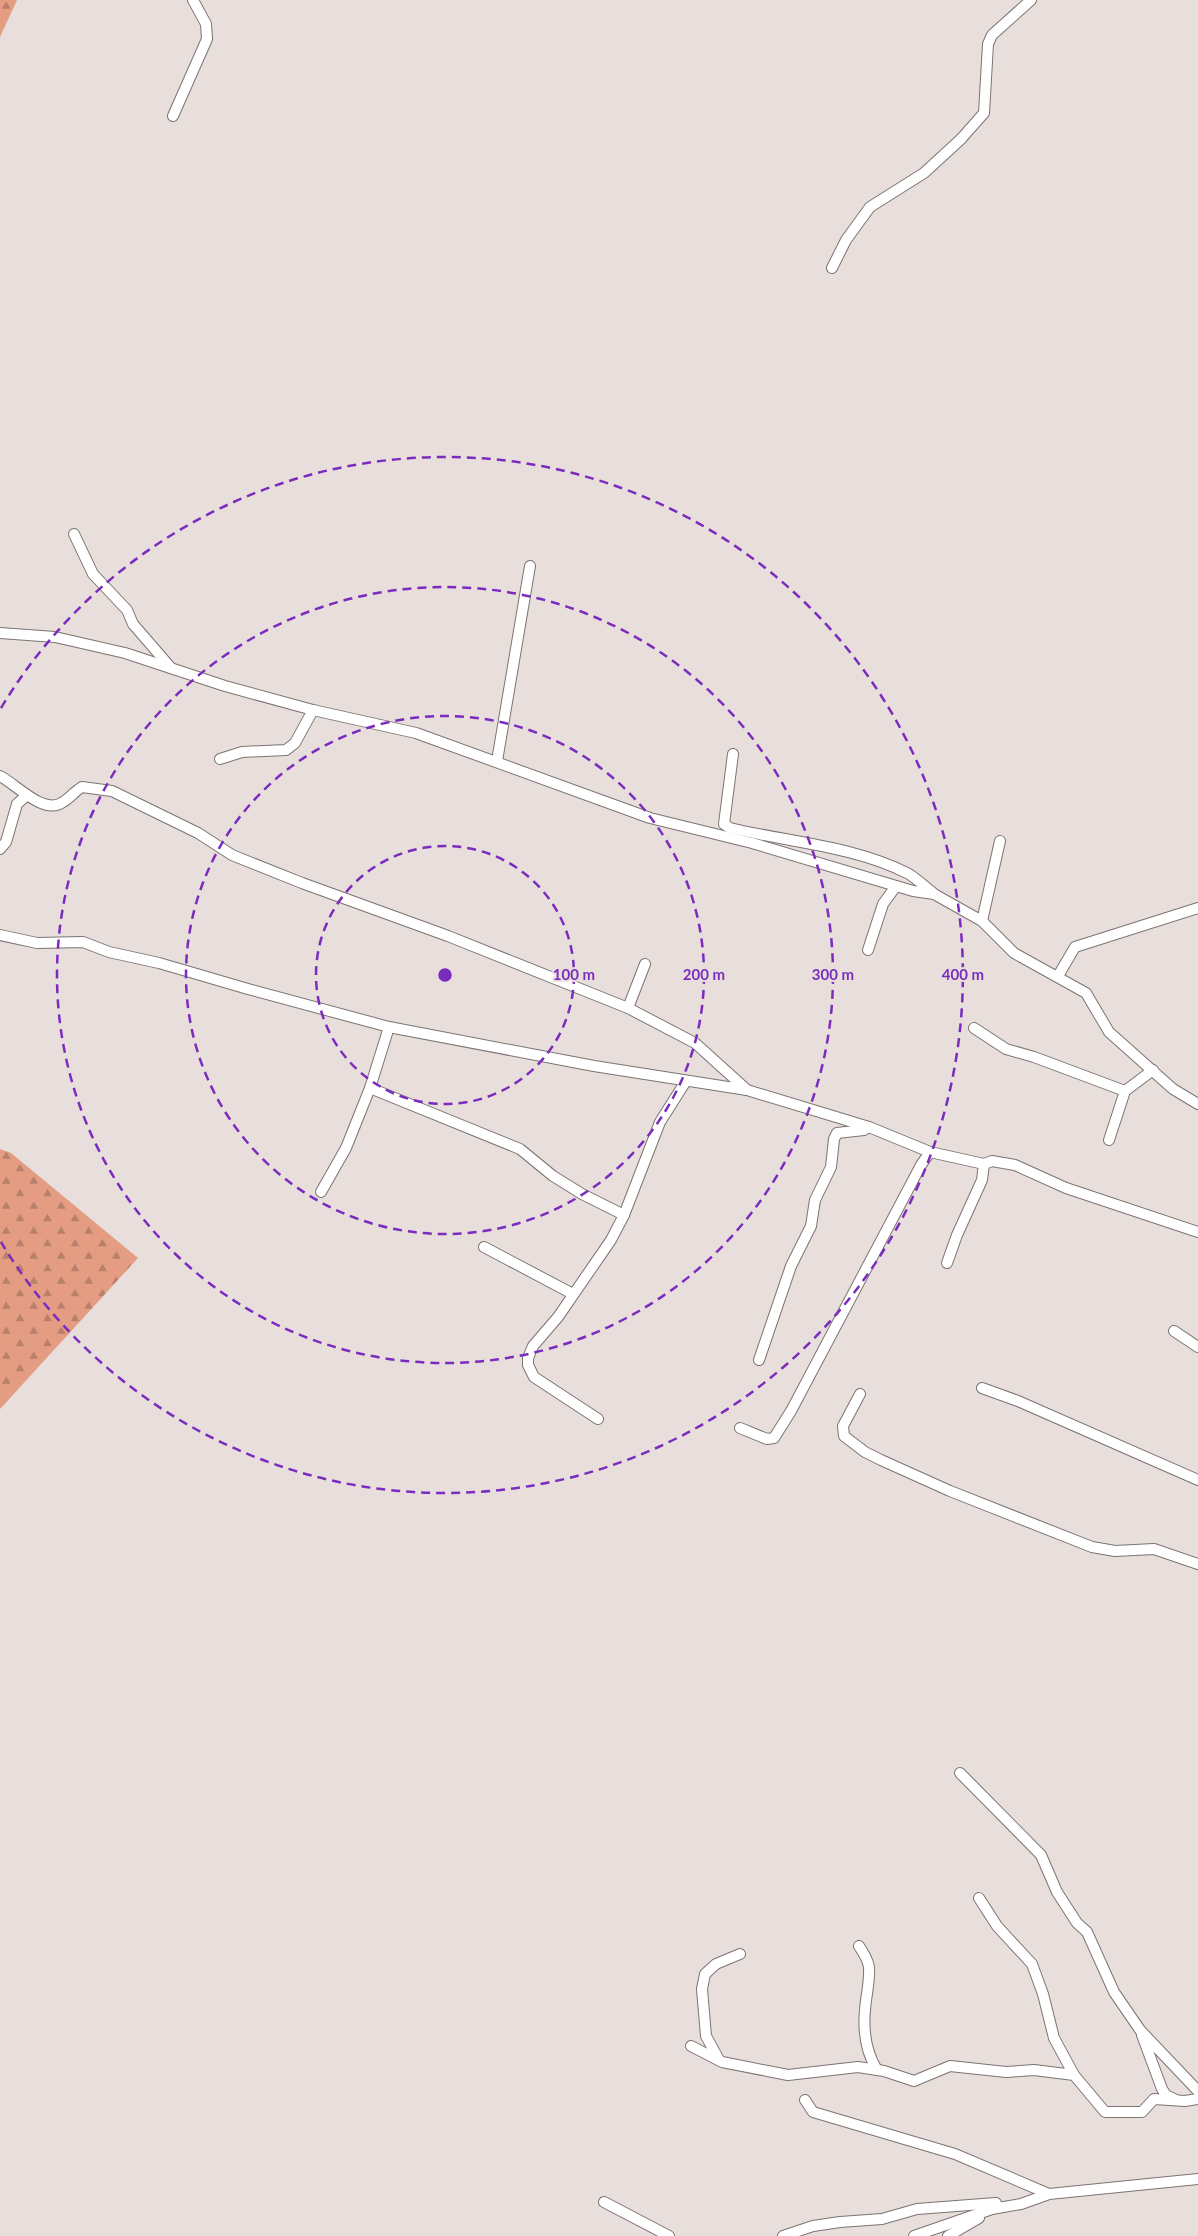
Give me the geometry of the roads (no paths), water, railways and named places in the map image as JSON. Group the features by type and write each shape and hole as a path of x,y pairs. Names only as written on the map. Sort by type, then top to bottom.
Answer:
{"street":[{"path":"173,116 207,38 206,24 193,0"},
{"path":"832,268 846,240 870,208 924,173 961,139 984,114 988,44 992,35 1031,0"},
{"path":"74,534 93,574 127,610 133,624 172,668"},
{"path":"497,761 530,566"},
{"path":"0,633 55,637 125,653 225,686 313,710 416,733 650,818 752,843 896,886 934,894"},
{"path":"220,759 242,752 286,750 294,743 313,710"},
{"path":"733,754 724,824 730,828 772,838 829,848 876,861 910,875 934,894 982,921 1014,953 1086,993 1109,1032 1174,1089 1198,1104"},
{"path":"0,776 37,801 49,805 62,804 82,787 112,791 198,833 232,855 302,883 448,936 628,1008 695,1043 747,1090"},
{"path":"0,849 6,842 17,804 27,795"},
{"path":"752,843 772,838"},
{"path":"982,921 1000,841"},
{"path":"868,950 883,904 896,886"},
{"path":"1058,976 1075,947 1198,908"},
{"path":"0,934 37,943 84,942 109,952 159,963 248,990 389,1027 594,1066 747,1090 869,1127 930,1152 984,1164 992,1161 1015,1164 1066,1188 1198,1232"},
{"path":"628,1008 645,964"},
{"path":"321,1192 350,1140 370,1088 389,1027"},
{"path":"974,1028 1006,1049 1034,1057 1125,1091"},
{"path":"1109,1140 1125,1091 1153,1070"},
{"path":"598,1419 534,1377 528,1364 528,1358 533,1346 558,1317 611,1240 624,1215 660,1122 686,1081"},
{"path":"370,1088 520,1149 553,1176 624,1215"},
{"path":"759,1360 792,1266 811,1226 816,1200 831,1167 834,1139 837,1133 864,1130 869,1127"},
{"path":"740,1428 767,1440 774,1438 791,1411 921,1165 930,1152"},
{"path":"946,1263 982,1180 984,1164"},
{"path":"484,1247 573,1294"},
{"path":"1174,1331 1198,1347"},
{"path":"982,1388 1026,1405 1198,1480"},
{"path":"860,1394 844,1426 844,1436 865,1452 959,1494 1092,1548 1115,1551 1154,1549 1198,1564"},
{"path":"960,1773 1040,1855 1057,1892 1077,1923 1087,1932 1114,1992 1140,2030 1198,2091"},
{"path":"979,1898 997,1926 1032,1964 1043,1994 1054,2038 1074,2075 1105,2112 1142,2112 1154,2099 1198,2099"},
{"path":"859,1946 868,1965 869,1988 865,2010 868,2056 877,2070"},
{"path":"719,2060 706,2036 702,1990 705,1974 716,1964 740,1954"},
{"path":"1140,2030 1162,2089 1166,2095 1176,2100"},
{"path":"691,2046 719,2060 746,2068 788,2075 858,2066 914,2081 950,2066 1006,2072 1034,2070 1074,2075"},
{"path":"805,2100 813,2112 955,2154 1049,2194"},
{"path":"783,2236 813,2226 882,2219 917,2210 978,2206 1049,2194 1198,2179"},
{"path":"914,2236 992,2209 1021,2204 1049,2194"},
{"path":"604,2202 669,2236"},
{"path":"948,2236 992,2209"}]}
